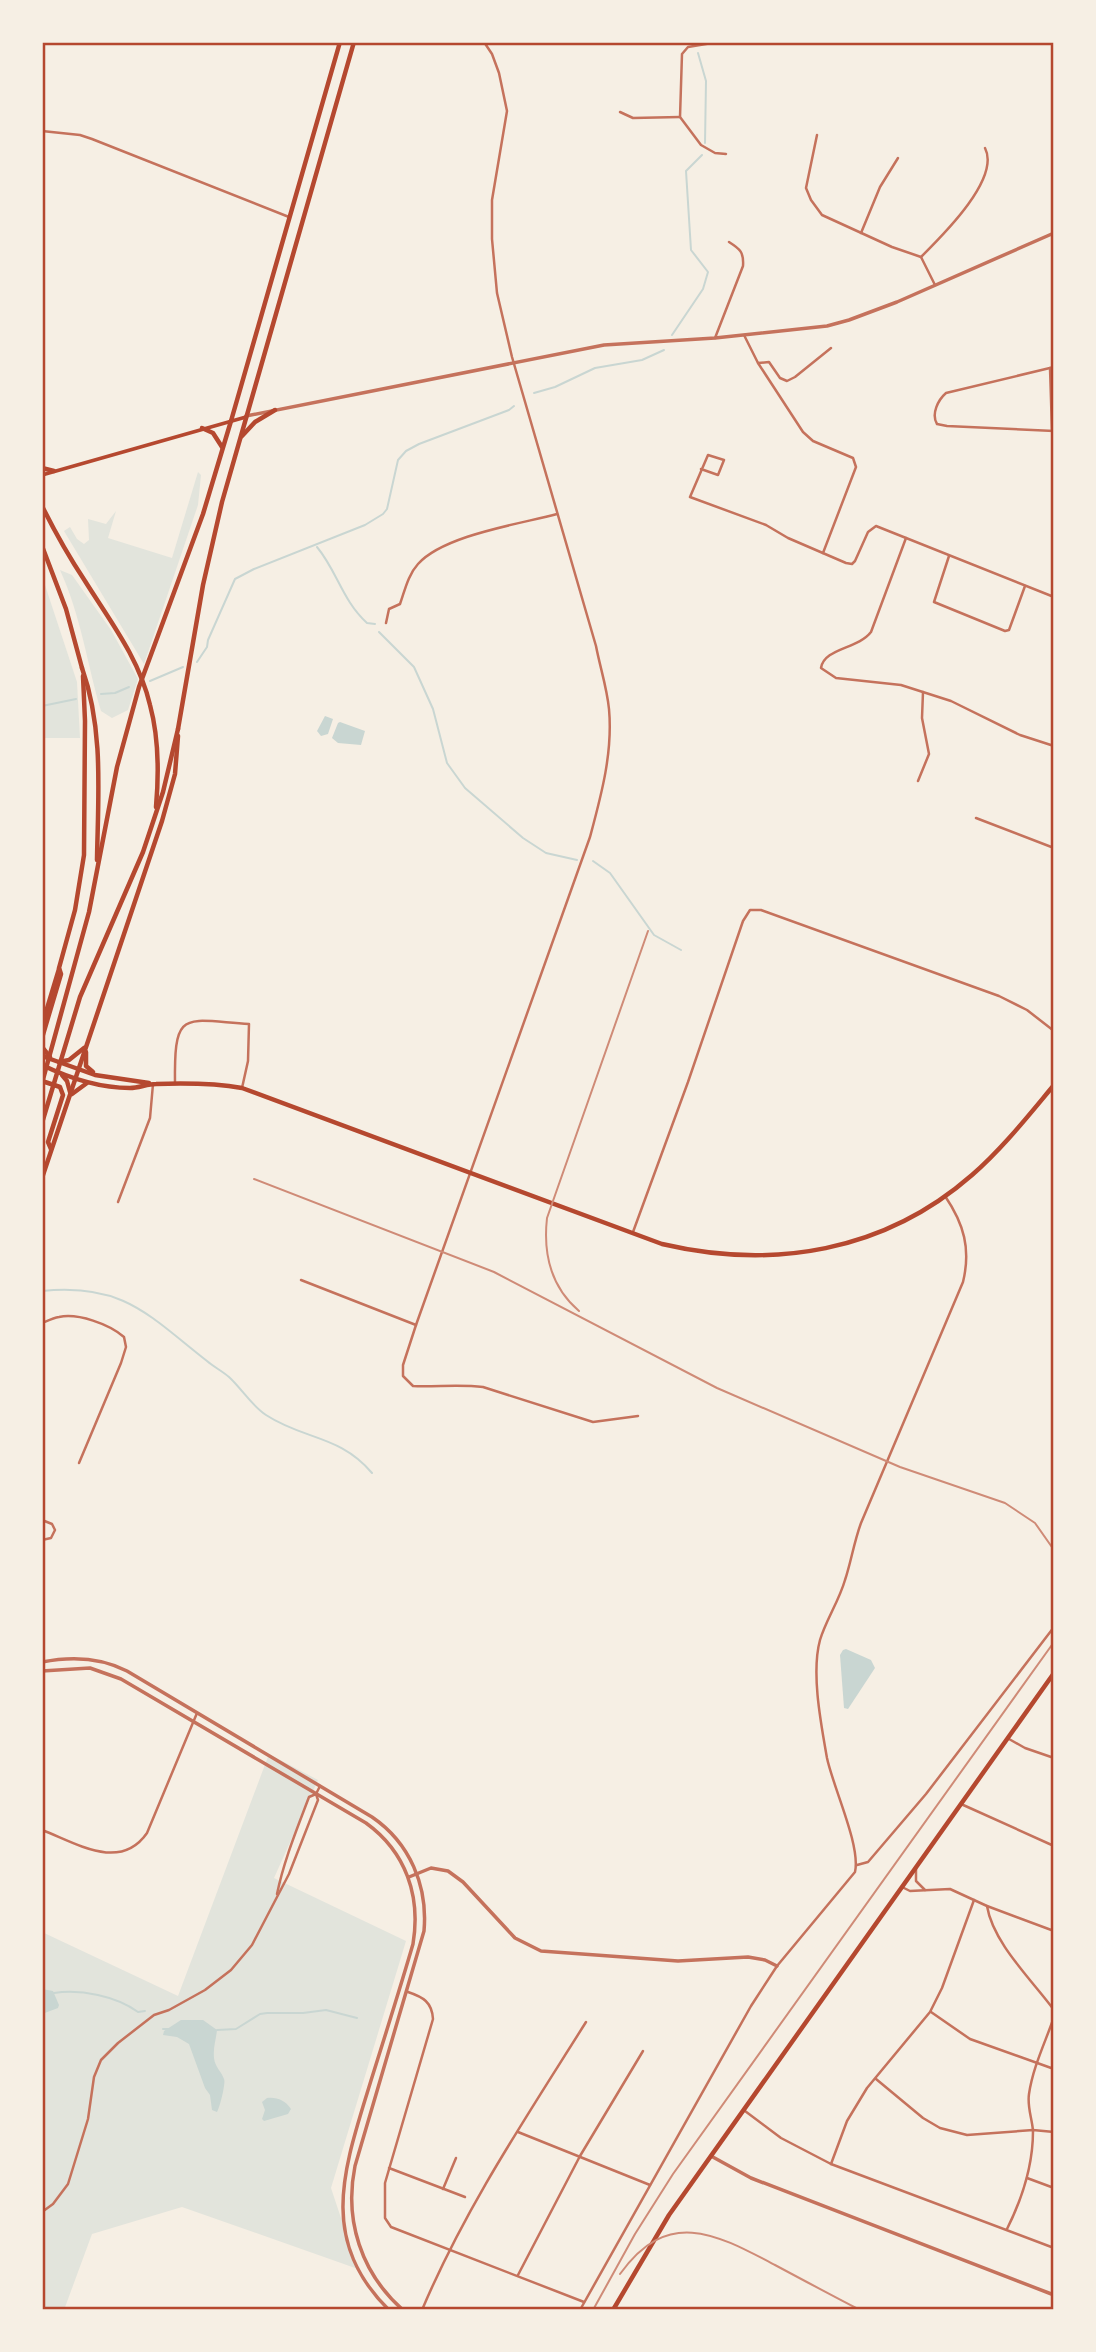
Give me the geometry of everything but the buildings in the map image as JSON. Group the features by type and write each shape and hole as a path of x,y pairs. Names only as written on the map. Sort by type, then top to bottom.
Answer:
{"main road":[{"path":"51,1150 48,1142 63,1095 60,1087 42,1082 86,925 117,767 139,687 203,514 340,42"},
{"path":"42,1124 86,979 139,863 163,792 178,729 203,586 239,439 354,42"},
{"path":"239,439 255,422 275,410"},
{"path":"42,475 246,417"},
{"path":"202,428 213,433 223,448"},
{"path":"42,468 54,471"},
{"path":"42,506 71,559 133,658 150,704 157,751 155,811"},
{"path":"42,546 66,610 92,707 99,808 96,875"},
{"path":"42,1025 75,910 85,855 85,721 82,668"},
{"path":"42,1178 162,821 175,774 178,729"},
{"path":"42,1038 61,974 59,968"},
{"path":"52,1064 69,1060 87,1045"},
{"path":"87,1045 86,1066 91,1071 153,1084"},
{"path":"42,1047 67,1081 70,1095"},
{"path":"42,1058 77,1078"},
{"path":"52,1064 101,1076 134,1079"},
{"path":"60,1073 88,1082 132,1088 153,1084 242,1088 472,1172 632,1235 671,1247 727,1256 763,1257 839,1246 890,1227 945,1196 995,1153 1054,1085"},
{"path":"70,1095 88,1082"},
{"path":"613,2310 663,2224 1054,1674"}],"street":[{"path":"484,42 499,73 507,111 492,200 497,293 514,363 596,646 609,713 604,784 590,837 402,1365 403,1376 413,1386 483,1387 593,1422 638,1416"},
{"path":"718,42 688,47 682,54 680,117 701,145 715,153 726,154"},
{"path":"620,112 633,118 680,117"},
{"path":"42,131 92,139 289,217"},
{"path":"817,135 806,188 810,200 822,215 892,247 921,257 935,285"},
{"path":"921,257 963,213 978,189 988,154 985,148"},
{"path":"861,233 880,187 898,158"},
{"path":"246,417 604,345 799,330 849,320 1054,233"},
{"path":"715,338 743,266 741,249 729,242"},
{"path":"744,335 758,363 803,432 813,441 853,458 855,462 856,467 823,552"},
{"path":"758,363 769,362 780,378 787,381 831,348"},
{"path":"1052,367 1053,431 956,427 939,425 935,420 937,406 946,393 1052,367"},
{"path":"701,469 719,475 724,460 708,454 701,469 690,497 766,525 788,538 852,564 867,532 876,526 1054,597"},
{"path":"386,622 389,609 400,604 409,576 429,554 442,547 508,526 557,514"},
{"path":"906,538 871,632 859,643 830,654 822,661 821,668 835,678 901,685 951,701 1020,735 1054,746"},
{"path":"949,556 934,602 1005,631 1009,630 1026,586"},
{"path":"918,781 929,754 922,718 923,692"},
{"path":"976,818 1054,848"},
{"path":"632,1235 742,923 750,910 761,910 999,996 1027,1010 1054,1031"},
{"path":"175,1084 178,1034 184,1024 198,1020 249,1024 248,1061 242,1088"},
{"path":"118,1202 150,1118 153,1084"},
{"path":"580,2310 751,2006 777,1966 851,1880 857,1865 828,1761 819,1702 817,1657 820,1639 844,1584 852,1547 861,1523 963,1282 967,1245 958,1217 945,1196"},
{"path":"301,1280 416,1325"},
{"path":"42,1323 60,1316 88,1320 107,1325 124,1337 126,1347 121,1363 79,1463"},
{"path":"42,1520 52,1524 55,1530 51,1538 42,1540"},
{"path":"857,1865 868,1863 926,1794 1054,1627"},
{"path":"64,1658 64,1669"},
{"path":"42,1662 64,1658 90,1659 119,1667 384,1826 401,1844 417,1874 424,1900 424,1931 355,2166 351,2196 354,2227 362,2255 378,2284 403,2310"},
{"path":"42,1671 90,1668 109,1673 366,1823 394,1849 409,1877 415,1908 413,1944 350,2149 342,2193 344,2225 355,2261 368,2285 389,2310"},
{"path":"42,1830 103,1853 121,1853 136,1846 147,1833 197,1713"},
{"path":"1007,1737 1025,1748 1054,1758"},
{"path":"276,1897 298,1826 310,1797 316,1794 320,1786"},
{"path":"42,2212 68,2184 88,2119 94,2077 101,2060 154,2015 169,2010 205,1990 231,1970 252,1945 304,1835 318,1800 316,1794"},
{"path":"960,1803 1054,1846"},
{"path":"916,1867 916,1881 920,1888 928,1892"},
{"path":"409,1877 436,1868 452,1873 515,1938 541,1951 678,1961 748,1957 765,1960 777,1966"},
{"path":"902,1887 910,1891 928,1892 950,1889 1054,1931"},
{"path":"831,2164 847,2121 867,2088 930,2012 942,1988 974,1900"},
{"path":"987,1906 990,1923 1007,1950 1054,2010"},
{"path":"408,1992 427,2001 433,2012 433,2019 389,2168 384,2194 386,2222 391,2227 584,2302"},
{"path":"930,2012 970,2039 1054,2069"},
{"path":"1007,2229 1027,2178 1033,2130 1028,2096 1036,2062 1054,2017"},
{"path":"422,2310 449,2249 480,2190 586,2022"},
{"path":"518,2275 580,2155 643,2051"},
{"path":"876,2079 923,2118 940,2128 967,2135 1033,2130 1054,2132"},
{"path":"744,2110 781,2138 831,2164 1054,2248"},
{"path":"518,2132 650,2185"},
{"path":"711,2156 751,2178 1054,2295"},
{"path":"443,2189 456,2158"},
{"path":"389,2168 465,2197"},
{"path":"1027,2178 1054,2188"}],"shaded area":[{"path":"198,472 201,475 198,505 144,664 64,531 70,527 77,539 84,544 89,540 88,519 106,524 116,511 108,538 172,558"},
{"path":"60,570 72,575 111,630 138,679 128,710 112,718 101,711 79,622"},
{"path":"42,576 77,682 80,738 42,738"},
{"path":"325,716 333,719 328,734 321,736 317,731"},
{"path":"340,722 365,731 361,745 338,743 332,738"},
{"path":"846,1649 871,1660 875,1668 848,1709 844,1708 840,1655"},
{"path":"269,1754 318,1780 274,1878 406,1941 331,2188 358,2269 182,2207 92,2234 64,2310 42,2310 42,1932 178,1996"},
{"path":"42,1989 53,1991 59,2005 58,2008 42,2014"},
{"path":"181,2020 203,2020 217,2030 214,2058 224,2081 217,2112 212,2110 210,2095 189,2044 177,2037 163,2035 164,2031"},
{"path":"267,2098 286,2103 291,2109 288,2114 264,2121 262,2119 265,2110 262,2102"}],"waterway":[{"path":"698,53 706,81 705,143"},
{"path":"672,335 703,289 708,272 691,250 686,171 702,155"},
{"path":"534,393 555,387 595,368 642,360 664,350"},
{"path":"197,662 207,647 235,579 365,525 383,514 387,509 398,460 406,451 514,406"},
{"path":"317,547 351,605 367,623 375,624"},
{"path":"379,632 414,667 433,709 447,763 465,788 523,838 546,853 577,860"},
{"path":"150,681 183,667"},
{"path":"101,694 115,693 129,687"},
{"path":"42,706 76,699"},
{"path":"593,861 610,873 654,935 681,950"},
{"path":"42,1291 94,1292 133,1306 229,1377 266,1415 347,1451 372,1473"},
{"path":"54,1993 98,1995 138,2012 145,2011"},
{"path":"217,2030 236,2029 260,2014 267,2013 326,2010 357,2018"},
{"path":"163,2029 168,2029"}],"railway":[{"path":"579,1311 569,1302 551,1269 546,1244 547,1218 648,931"},
{"path":"254,1179 494,1272 717,1388 900,1467 1005,1503 1035,1523 1054,1550"},
{"path":"593,2310 635,2234 673,2174 1054,1642"},
{"path":"620,2274 638,2253 656,2240 675,2234 693,2233 733,2244 860,2310"}]}
